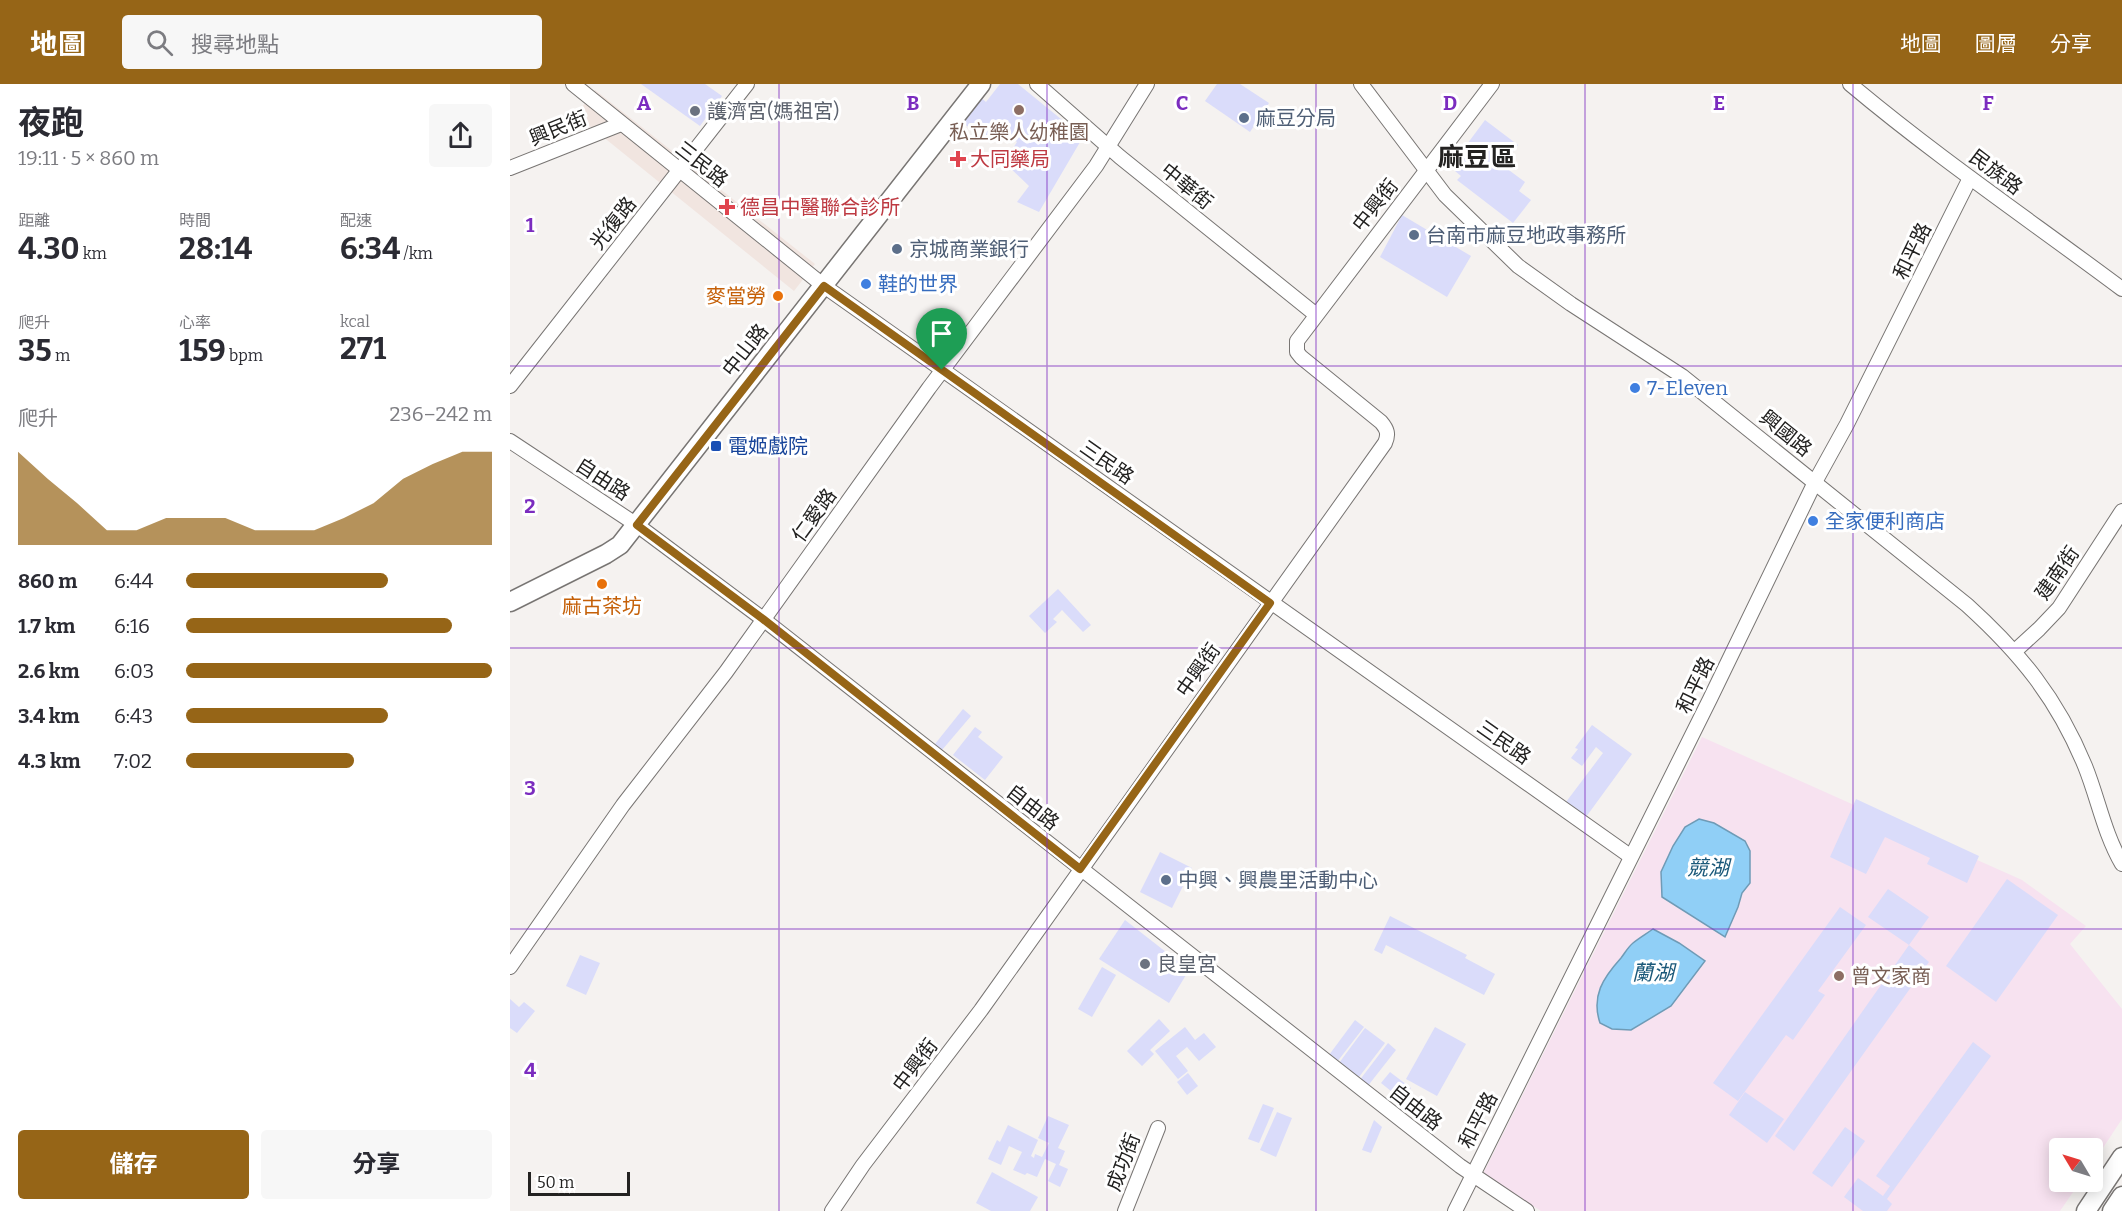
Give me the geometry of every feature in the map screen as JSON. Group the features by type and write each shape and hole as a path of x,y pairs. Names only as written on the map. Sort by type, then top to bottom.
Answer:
{"main road":[{"name":"中山路","path":"510,602 620,545 981,84"},
{"path":"2086,1211 2122,1157"},
{"path":"2112,1211 2122,1196"}],"street":[{"name":"三民路","path":"573,84 824,286 1630,856"},
{"name":"光復路","path":"510,386 747,84"},
{"name":"中華街","path":"1037,84 1109,148 1315,314"},
{"name":"仁愛路","path":"510,967 622,805 726,672 942,370 1109,148 1147,84"},
{"name":"興國路","path":"1362,84 1445,195 1518,266 1570,304 1682,376 1967,605 2015,651 2052,701 2069,732 2086,767 2107,834 2122,864"},
{"name":"中興街","path":"832,1211 863,1165 981,1010 1385,443 1388,436 1381,422 1297,352 1297,341 1315,314 1492,84"},
{"name":"民族路","path":"1850,84 1970,178 2122,289"},
{"name":"興民街","path":"510,168 621,124"},
{"name":"和平路","path":"1455,1211 1815,482 1847,424 1970,178"},
{"name":"自由路","path":"510,441 637,525 763,619 1473,1175 1527,1211"},
{"name":"建南街","path":"2015,651 2059,608 2122,511"},
{"name":"成功街","path":"1125,1211 1158,1128"}],"shaded area":[{"path":"595,90 815,264 794,291 576,115"},
{"name":"曾文家商","path":"1702,737 2022,880 2086,926 2070,944 2122,1009 2122,1119 2103,1148 2103,1138 2049,1138 2049,1192 2073,1192 2060,1211 1541,1211 1483,1174"}],"water":[{"name":"競湖","path":"1699,819 1714,823 1745,841 1750,851 1750,883 1742,893 1725,937 1662,897 1661,872 1673,846 1685,827"},
{"name":"蘭湖","path":"1653,929 1705,961 1671,1006 1631,1030 1612,1029 1600,1023 1597,1004 1600,988 1630,946"}],"building":[{"name":"護濟宮(媽祖宮)","path":"641,84 705,84 722,96 700,126"},
{"path":"1000,84 1018,84 1083,137 1039,212 1017,202 1029,186 1004,162 1017,142 997,127 987,140 960,121 979,96 986,102"},
{"name":"麻豆分局","path":"1217,84 1240,84 1269,103 1250,132 1205,101"},
{"path":"1485,120 1518,145 1502,165 1525,182 1519,191 1531,200 1513,223 1457,180 1461,176 1455,171 1461,162 1456,159"},
{"name":"台南市麻豆地政事務所","path":"1402,215 1471,256 1447,297 1380,257"},
{"path":"1058,589 1091,625 1083,632 1062,610 1053,619 1057,622 1045,633 1029,616"},
{"path":"963,709 971,716 942,750 935,744"},
{"path":"1592,725 1632,754 1586,817 1566,802 1603,753 1596,747 1582,766 1571,758 1578,749 1575,748"},
{"path":"975,727 982,732 978,737 1003,757 985,780 953,755"},
{"path":"1856,799 1979,856 1967,883 1927,864 1930,858 1885,837 1866,874 1830,857"},
{"name":"中興、興農里活動中心","path":"1160,852 1192,868 1172,908 1140,892"},
{"path":"2007,879 2058,915 1996,1002 1946,966"},
{"path":"1888,889 1929,917 1909,945 1868,917"},
{"path":"1840,907 1866,925 1818,991 1825,995 1793,1040 1786,1035 1738,1101 1713,1083"},
{"path":"1390,916 1467,955 1465,958 1495,974 1484,995 1386,945 1382,954 1374,950"},
{"name":"良皇宮","path":"1125,920 1189,970 1169,1003 1099,959"},
{"path":"1909,945 1929,962 1794,1151 1775,1136"},
{"path":"580,955 600,963 586,995 566,986"},
{"path":"1102,967 1116,975 1092,1017 1078,1009"},
{"path":"510,999 519,1007 524,1002 535,1011 517,1033 510,1028"},
{"path":"1159,1019 1170,1031 1150,1050 1154,1054 1142,1066 1127,1051"},
{"path":"1355,1020 1364,1027 1337,1062 1329,1055"},
{"path":"1185,1027 1195,1040 1204,1033 1216,1047 1199,1061 1187,1047 1176,1056 1188,1071 1178,1079 1155,1051"},
{"path":"1435,1027 1466,1044 1437,1096 1406,1079"},
{"path":"1365,1028 1385,1043 1359,1077 1339,1063"},
{"path":"1973,1042 1991,1056 1887,1199 1892,1204 1887,1211 1863,1211 1844,1197 1858,1178 1883,1196 1890,1186 1876,1176"},
{"path":"1388,1043 1396,1050 1367,1087 1359,1081"},
{"path":"1390,1072 1411,1088 1402,1100 1381,1083"},
{"path":"1188,1073 1198,1086 1187,1095 1177,1082"},
{"path":"1745,1092 1784,1119 1767,1143 1729,1115"},
{"path":"1263,1104 1274,1108 1259,1143 1248,1139"},
{"path":"1277,1112 1292,1118 1276,1157 1260,1150"},
{"path":"1048,1116 1069,1125 1058,1148 1065,1151 1059,1165 1068,1169 1060,1187 1048,1181 1056,1164 1045,1159 1037,1177 1013,1170 1022,1152 1009,1146 1001,1165 988,1159 997,1140 1000,1142 1008,1125 1038,1140 1031,1156 1034,1158 1035,1154 1042,1157 1049,1143 1038,1138"},
{"path":"1374,1120 1382,1127 1371,1153 1362,1150"},
{"path":"1845,1127 1865,1141 1832,1187 1812,1173"},
{"path":"992,1172 1038,1197 1030,1211 991,1211 976,1203"}],"place":[{"name":"私立樂人幼稚園","path":"1019,110"},
{"name":"護濟宮(媽祖宮)","path":"695,111"},
{"name":"麻豆分局","path":"1244,118"},
{"name":"大同藥局","path":"958,159"},
{"name":"德昌中醫聯合診所","path":"727,207"},
{"name":"台南市麻豆地政事務所","path":"1414,235"},
{"name":"京城商業銀行","path":"897,249"},
{"name":"鞋的世界","path":"866,284"},
{"name":"麥當勞","path":"778,296"},
{"name":"7-Eleven","path":"1635,388"},
{"name":"電姬戲院","path":"716,446"},
{"name":"全家便利商店","path":"1813,521"},
{"name":"麻古茶坊","path":"602,584"},
{"name":"中興、興農里活動中心","path":"1166,880"},
{"name":"良皇宮","path":"1145,964"},
{"name":"曾文家商","path":"1839,976"}],"district":[{"name":"麻豆區","path":"1477,157"}],"route":[{"path":"824,286 942,370 1270,603 1080,869 763,619 637,525 824,286"}]}
